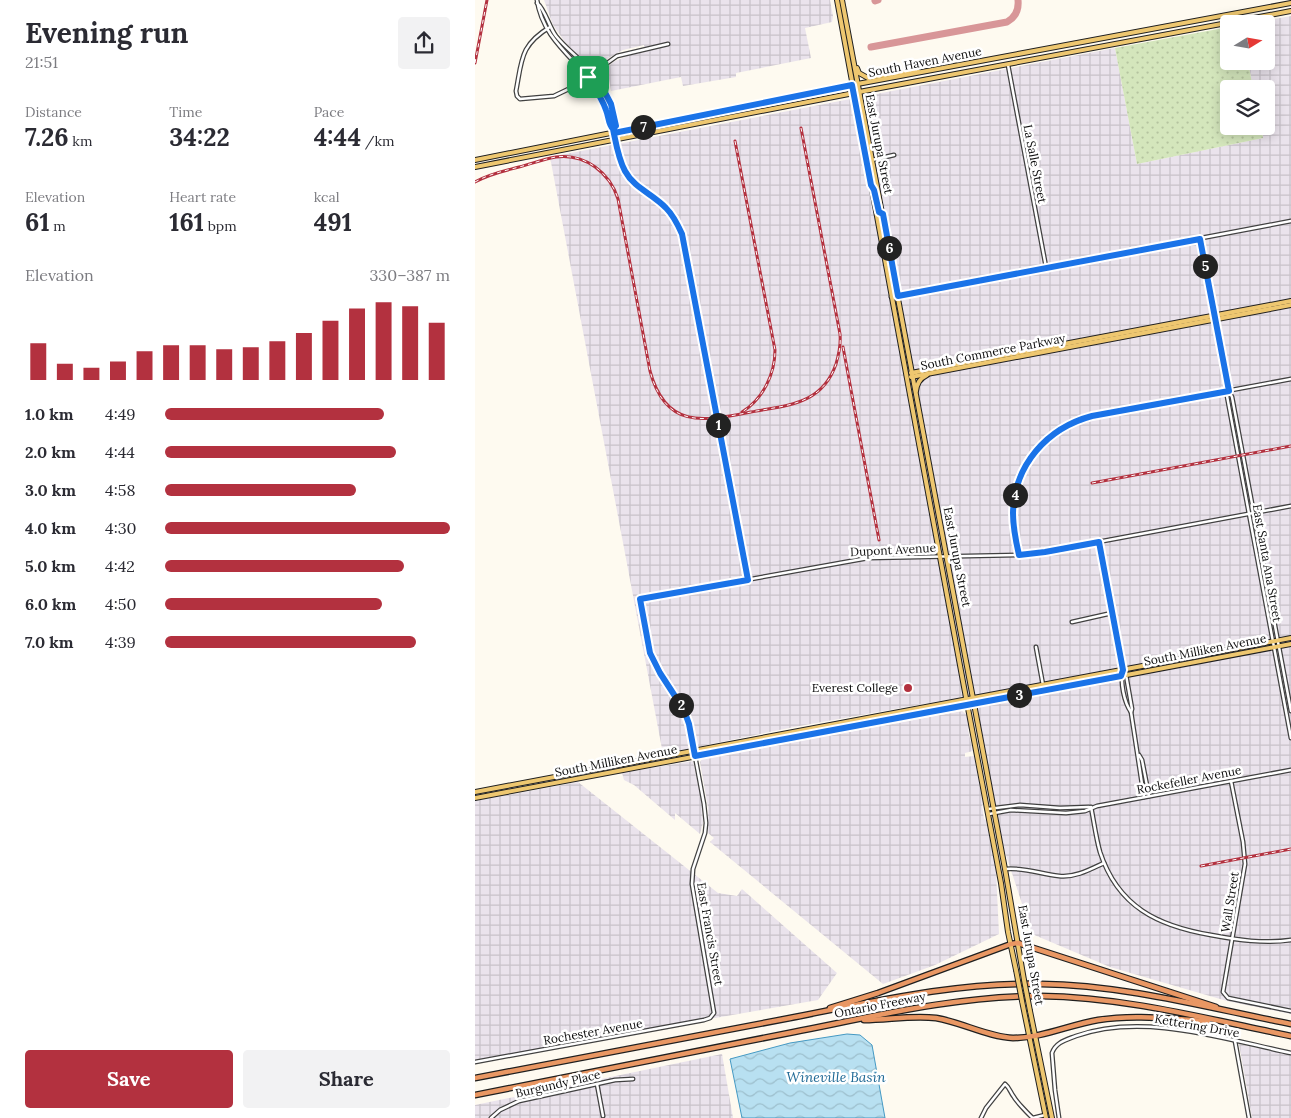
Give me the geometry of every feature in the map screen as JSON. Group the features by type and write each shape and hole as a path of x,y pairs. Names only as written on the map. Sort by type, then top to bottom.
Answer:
{"highway":[{"path":"824,1011 1017,943 1229,1012"},
{"name":"Ontario Freeway","path":"475,1078 824,1011 950,989 1041,984 1105,989 1291,1024"},
{"name":"Ontario Freeway","path":"475,1095 855,1020 978,999 1040,996 1104,1000 1164,1010 1291,1036"},
{"path":"855,1020 915,1017 936,1018 1003,1037 1035,1036 1089,1022 1122,1017 1149,1017 1227,1023"}],"main road":[{"name":"East Jurupa Street","path":"837,0 1011,944 1046,1117"},
{"name":"East Jurupa Street","path":"842,0 1005,869 1017,943 1052,1118"},
{"path":"842,0 842,27 852,50"},
{"name":"South Haven Avenue","path":"475,160 613,131 852,85 1291,3"},
{"name":"South Haven Avenue","path":"475,166 1008,63 1291,11"},
{"path":"853,58 859,73 868,78 914,70 921,72"},
{"path":"871,185 879,212 883,214"},
{"path":"879,229 883,232 887,251 891,256"},
{"name":"South Commerce Parkway","path":"912,375 931,373 1215,318 1291,301"},
{"name":"South Commerce Parkway","path":"907,376 1291,305"},
{"path":"916,395 917,384 931,373"},
{"name":"South Milliken Avenue","path":"475,792 1291,638"},
{"name":"South Milliken Avenue","path":"475,798 1291,644"},
{"path":"527,782 528,788"}],"street":[{"path":"537,1 550,27 601,85 611,104 616,126 613,131"},
{"path":"537,1 540,17 546,29 564,53 588,77 602,101 625,172 639,188 665,207 678,224 682,234 748,580"},
{"path":"550,27 534,37 526,47 516,94 520,99 554,96 570,89 618,55 668,44"},
{"name":"La Salle Street","path":"1008,63 1046,267"},
{"path":"872,160 894,156"},
{"path":"891,297 1291,221"},
{"name":"East Santa Ana Street","path":"1200,239 1229,391 1232,397 1291,711"},
{"path":"1019,555 1013,519 1014,497 1017,486 1031,457 1053,434 1071,423 1092,416 1291,379"},
{"name":"East Santa Ana Street","path":"1229,391 1227,396 1291,738"},
{"name":"Dupont Avenue","path":"640,599 868,558 1019,555 1045,552 1291,506"},
{"path":"1099,542 1124,675 1127,707 1131,712 1144,797"},
{"name":"East Francis Street","path":"640,599 650,653 660,673 684,710 695,750 706,823 693,869 692,884 715,1008 713,1016"},
{"path":"1072,622 1112,613"},
{"path":"1036,647 1043,685"},
{"path":"1138,754 1142,760 1149,796"},
{"name":"Rockefeller Avenue","path":"988,812 1020,805 1060,808 1091,807 1291,770"},
{"name":"Wall Street","path":"1231,780 1243,842 1245,864 1223,990 1224,996 1291,1010"},
{"path":"1091,807 1097,842 1104,863 1112,878 1137,906 1150,916 1182,930 1233,939 1256,942 1291,940"},
{"name":"Rockefeller Avenue","path":"994,810 1066,813 1085,811 1091,807"},
{"path":"1005,869 1022,868 1065,876 1079,874 1104,863"},
{"name":"Rochester Avenue","path":"475,1062 705,1020 713,1016"},
{"name":"Kettering Drive","path":"1059,1118 1052,1053 1054,1048 1061,1042 1095,1031 1144,1026 1180,1030 1291,1053"},
{"path":"1235,1041 1249,1118"},
{"name":"Burgundy Place","path":"491,1118 507,1106 519,1101 597,1084 633,1079"},
{"path":"597,1084 603,1116"},
{"path":"981,1118 986,1108 1005,1084 1030,1116 1033,1118 1046,1117"}],"shaded area":[{"path":"544,0 830,0 833,16 832,22 805,28 811,58 736,73 736,77 683,86 681,77 611,91 607,67 615,61 630,55 645,52 644,45 623,50 605,60 593,71 565,42 553,25"},
{"path":"1291,16 1291,1014 1227,1001 1110,967 1032,934 1004,849 974,695 794,727 663,754 550,157 1115,48 1137,164 1263,138 1262,135 1275,135 1275,80 1251,80 1250,70 1275,70 1275,19"},
{"path":"962,711 967,715 973,751 965,753 965,757 974,756 984,819 986,820 996,871 999,934 935,965 883,984 710,842 714,838 708,833 708,808 700,762 702,759"},
{"path":"693,761 702,803 703,823 700,834 675,813 675,820 634,785 624,780 622,773"},
{"path":"578,782 718,893 737,896 742,889 837,973 818,1000 475,1060 475,801"},
{"path":"1239,1044 1291,1055 1291,1118 1252,1118"},
{"path":"722,1054 733,1118 475,1118 475,1105"}],"green space":[{"path":"1220,29 1220,70 1250,70 1251,80 1220,80 1220,135 1262,135 1263,138 1137,164 1115,48"}],"water":[{"name":"Wineville Basin","path":"847,1034 860,1035 872,1045 885,1118 742,1118 730,1059 790,1043"}],"taxiway":[{"path":"871,47 1007,22 1016,13 1018,0"}],"railway":[{"path":"475,63 487,0"},
{"path":"475,182 497,173 556,157 577,158 603,173 618,199 650,371 657,390 666,404 677,412 689,417 703,419 718,418 790,405 802,401 822,388 830,378 836,364 840,346 840,334 801,128"},
{"path":"735,141 775,350 773,368 762,393 742,412"},
{"path":"843,347 879,540"},
{"path":"1092,483 1291,446"},
{"path":"1201,866 1291,849"}],"place":[{"name":"Everest College","path":"908,688"}],"route":[{"path":"593,74 611,104 616,126 613,129 614,133 852,85 871,185 874,190 879,214 883,214 898,296 1200,239 1229,391 1092,416 1071,423 1053,434 1037,449 1020,476 1014,497 1013,519 1019,555 1099,542 1123,670 1121,676 695,756 689,724 684,710 660,673 650,653 640,599 748,580 682,234 678,224 665,207 639,188 625,172 618,154 607,112 588,77 593,74"}]}
